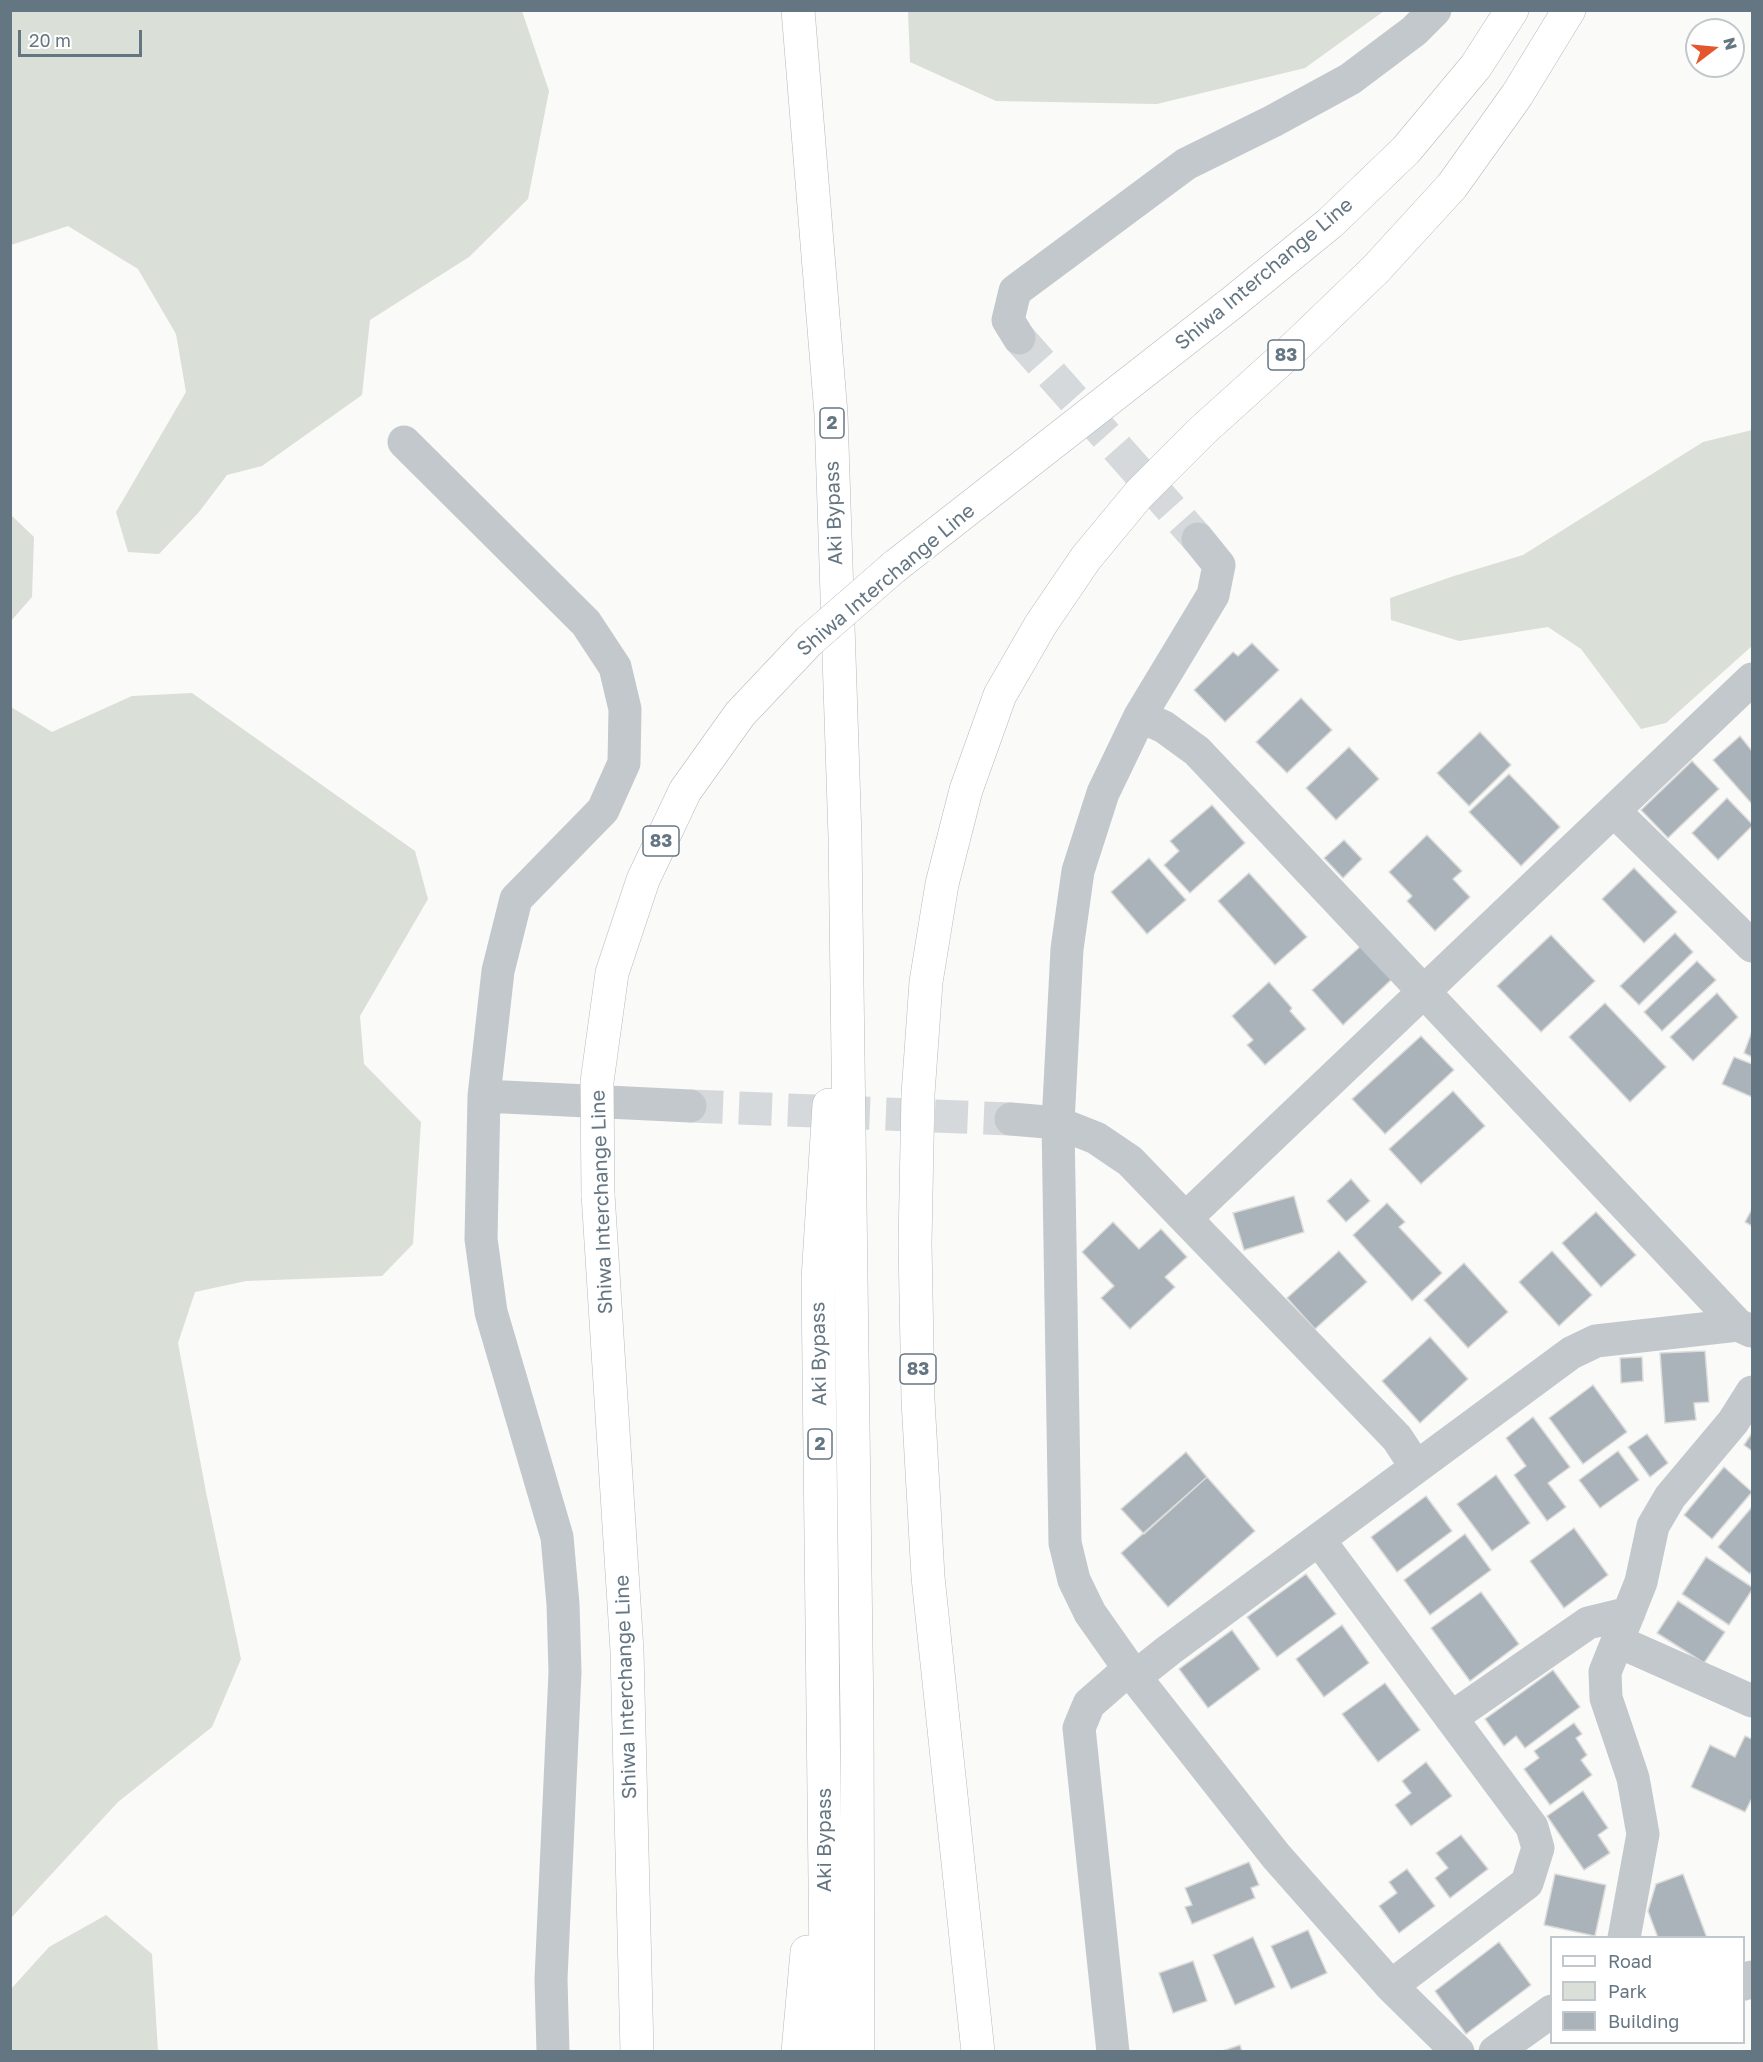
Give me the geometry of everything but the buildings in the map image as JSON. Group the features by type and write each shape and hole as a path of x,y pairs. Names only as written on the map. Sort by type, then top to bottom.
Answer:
{"main road":[{"name":"Aki Bypass","path":"798,10 831,414 844,837 857,1719 858,2052"},
{"name":"Shiwa Interchange Line","path":"637,2052 627,1651 598,1194 597,1082 612,973 647,870 686,792 740,714 809,641 894,567 1233,302 1330,223 1413,141 1476,66 1512,10"},
{"name":"83","path":"978,2052 928,1577 918,1400 915,1243 918,1094 927,982 942,884 966,790 1000,695 1041,624 1086,558 1139,494 1203,430 1295,347 1376,269 1452,186 1517,95 1569,10"},
{"name":"Aki Bypass","path":"827,2052 818,1279 844,837"},
{"path":"857,1719 875,2052"},
{"path":"798,2052 824,1775"}],"street":[{"path":"1019,338 1008,320 1015,291 1186,164 1273,121 1350,79 1414,31 1435,10"},
{"path":"404,442 586,623 615,667 625,709 624,763 603,810 516,899 498,970 484,1096 481,1239 491,1312 557,1537 563,1604 564,1672 551,1979 553,2052"},
{"path":"1198,539 1219,565 1213,596 1140,717 1103,793 1078,871 1067,949 1058,1122 1065,1543 1074,1580 1090,1613 1132,1673 1276,1856 1391,1986 1458,2052"},
{"path":"1186,1218 1752,679"},
{"path":"1140,717 1164,727 1197,752 1745,1329"},
{"path":"1614,811 1752,946"},
{"path":"484,1096 690,1106"},
{"path":"1011,1119 1058,1122 1096,1138 1130,1161 1397,1438 1416,1467"},
{"path":"1113,2052 1079,1728 1089,1704 1168,1650 1571,1353 1596,1341 1745,1329"},
{"path":"1624,1936 1643,1834 1633,1778 1606,1698 1605,1672 1641,1582 1653,1526 1670,1497 1733,1422 1752,1392"},
{"path":"1319,1540 1532,1827 1538,1848 1527,1883 1391,1986"},
{"path":"1451,1718 1588,1623 1623,1627 1752,1701"},
{"path":"1495,2052 1550,2012"}],"green space":[{"path":"908,10 1384,11 1305,68 1157,104 996,101 910,62"},
{"path":"10,11 522,11 549,91 528,199 469,257 370,320 362,395 262,466 227,475 199,512 159,554 128,552 116,512 186,392 176,334 138,269 68,226 11,245"},
{"path":"1752,430 1752,646 1666,723 1641,729 1581,649 1548,627 1459,641 1391,620 1390,598 1523,555 1703,442"},
{"path":"11,515 34,537 32,597 11,621"},
{"path":"192,693 415,851 428,899 360,1016 364,1064 421,1122 413,1244 382,1276 246,1281 195,1292 178,1343 241,1659 212,1727 118,1802 11,1918 11,707 52,732 132,696"},
{"path":"106,1915 152,1954 158,2051 11,2051 11,1989 49,1947"}],"tunnel":[{"path":"1019,338 1198,539"},
{"path":"690,1106 1011,1119"}]}
